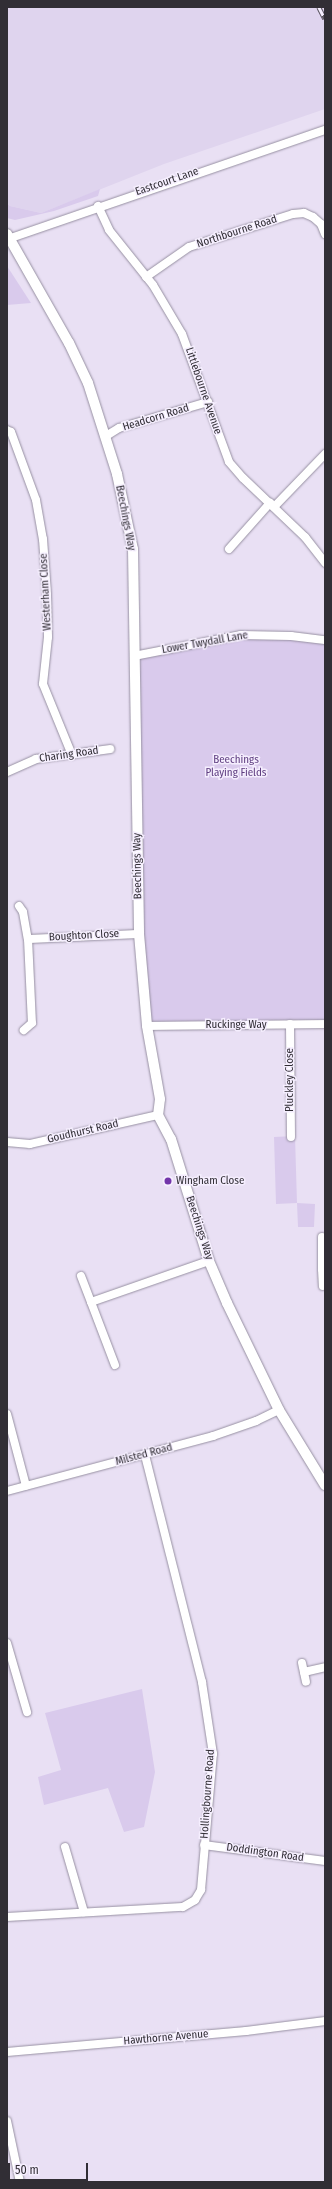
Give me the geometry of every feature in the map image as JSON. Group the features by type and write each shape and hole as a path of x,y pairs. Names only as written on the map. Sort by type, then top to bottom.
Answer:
{"street":[{"name":"Eastcourt Lane","path":"9,236 325,130"},
{"name":"Littlebourne Avenue","path":"98,206 109,230 146,277 182,334 208,402 227,458 237,472 305,538 325,563"},
{"name":"Northbourne Road","path":"146,277 189,247 293,214 304,213 313,217 321,224 325,234"},
{"name":"Beechings Way","path":"9,236 69,343 88,383 106,436 125,505 133,550 139,934 147,1026 160,1099 158,1115 171,1139 209,1261 226,1303 279,1410 325,1485"},
{"name":"Headcorn Road","path":"106,436 119,428 208,402"},
{"name":"Westerham Close","path":"7,430 11,432 36,500 43,539 47,596 48,637 43,684 72,755"},
{"path":"229,549 325,454"},
{"name":"Lower Twydall Lane","path":"134,656 241,635 291,636 325,640"},
{"name":"Charing Road","path":"7,772 36,759 110,749"},
{"path":"18,906 24,912 28,939 32,1023 24,1030"},
{"name":"Boughton Close","path":"28,939 139,934"},
{"name":"Pluckley Close","path":"290,1024 291,1136"},
{"name":"Ruckinge Way","path":"147,1026 325,1024"},
{"name":"Goudhurst Road","path":"7,1142 30,1144 158,1115"},
{"path":"322,1237 324,1269 323,1286"},
{"path":"91,1302 209,1261"},
{"path":"82,1276 115,1365"},
{"name":"Milsted Road","path":"7,1491 234,1430 279,1410"},
{"path":"7,1414 26,1486"},
{"name":"Hollingbourne Road","path":"7,1917 189,1905 201,1890 213,1754 202,1682 145,1454"},
{"path":"7,1643 27,1712"},
{"path":"302,1663 306,1682"},
{"path":"304,1672 325,1667"},
{"name":"Doddington Road","path":"204,1845 325,1861"},
{"path":"65,1847 84,1912"},
{"name":"Hawthorne Avenue","path":"7,2052 246,2031 325,2021"},
{"path":"7,2121 20,2182"}],"shaded area":[{"path":"7,7 325,7 325,109 164,164 41,213 10,206 7,202"}],"green space":[{"path":"100,189 98,196 54,211 15,220 7,218 7,203 10,206 41,213"},
{"path":"7,266 31,303 7,305"},
{"name":"Beechings Playing Fields","path":"241,635 325,640 325,1024 147,1026 134,656"},
{"path":"295,1136 297,1203 276,1204 274,1137"},
{"path":"297,1203 315,1204 314,1227 298,1227"},
{"path":"142,1689 155,1772 144,1827 124,1832 108,1788 44,1805 38,1777 61,1770 45,1713"}],"railway":[{"path":"319,7 325,19"}],"place":[{"name":"Wingham Close","path":"168,1181"}]}
